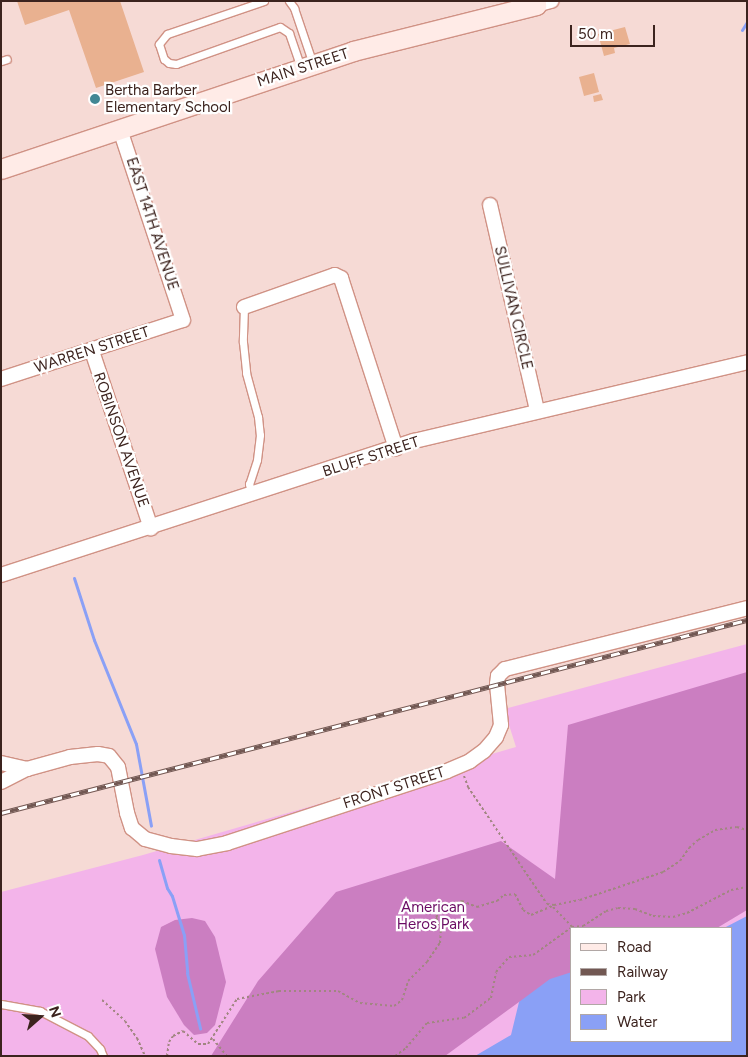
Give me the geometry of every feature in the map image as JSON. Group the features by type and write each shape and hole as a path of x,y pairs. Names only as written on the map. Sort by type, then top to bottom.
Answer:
{"street":[{"name":"MAIN STREET","path":"1,169 120,128 383,43 541,2"},
{"name":"EAST 14TH AVENUE","path":"120,128 183,320"},
{"name":"SULLIVAN CIRCLE","path":"490,206 537,410"},
{"path":"244,307 334,275 341,278 396,448"},
{"name":"WARREN STREET","path":"1,379 183,320"},
{"name":"ROBINSON AVENUE","path":"92,351 151,528"},
{"name":"BLUFF STREET","path":"1,575 252,496 396,448 537,410 747,362"},
{"name":"FRONT STREET","path":"27,769 70,757 98,754 110,756 118,767 132,828 145,839 171,846 196,849 227,843 460,765 484,751 496,737 501,725 498,676 505,669 747,608"},
{"path":"1,763 27,769"},
{"path":"1,782 27,769"}],"lane":[{"path":"264,1 167,34 159,44 164,59 169,63 176,64 280,27 289,33 307,67"},
{"path":"289,1 294,8 307,67"},
{"path":"244,307 244,358 260,434 257,460 248,484 252,496"},
{"path":"1,1004 40,1011 88,1036 104,1056"}],"path":[{"path":"460,765 468,787 501,838 547,904 553,906 572,926 583,926 606,911 618,908 635,909 652,916 673,917 687,913 731,890 747,887"},
{"path":"167,1056 169,1042 173,1036 183,1031 198,1044 208,1044 237,999 279,991 338,991 360,1003 394,1006 402,1000 408,981 427,962 440,943 441,929 436,917 446,906 462,901 477,907 497,901 504,895 515,894 523,910 531,915 553,906 580,900 663,872 680,862 689,848 698,840 715,830 737,827 747,830"},
{"path":"396,1056 406,1048 427,1022 464,1018 491,998 496,972 509,957 533,955 570,927"},
{"path":"102,1000 125,1021 137,1038 145,1056"},
{"path":"213,1039 228,1056"}],"green space":[{"name":"American Heros Park","path":"747,644 747,1056 1,1056 1,892 143,855 516,747 504,709"},
{"path":"747,672 747,910 719,927 570,927 570,989 519,1002 445,1056 211,1056 258,981 336,892 501,841 555,879 568,725"},
{"path":"192,918 205,921 215,937 226,982 215,1025 207,1033 194,1035 184,1025 167,997 155,949 161,927 175,920"}],"water":[{"path":"747,916 747,1056 475,1056 511,1035 519,1002 550,979 570,973 570,1042 733,1042 733,927 726,927"}],"building":[{"name":"Bertha Barber Elementary School","path":"17,1 120,1 144,72 96,88 69,10 25,25"},
{"path":"625,27 630,44 614,48 615,53 604,56 598,34"},
{"path":"594,73 599,92 584,96 579,77"},
{"path":"601,94 603,100 594,102 593,96"}],"waterway":[{"path":"742,30 747,22"},
{"path":"74,578 94,640 136,744 151,826"},
{"path":"159,860 184,935 187,973 200,1028"}],"railway":[{"path":"1,813 747,620"}],"place":[{"name":"Bertha Barber Elementary School","path":"95,99"}]}
